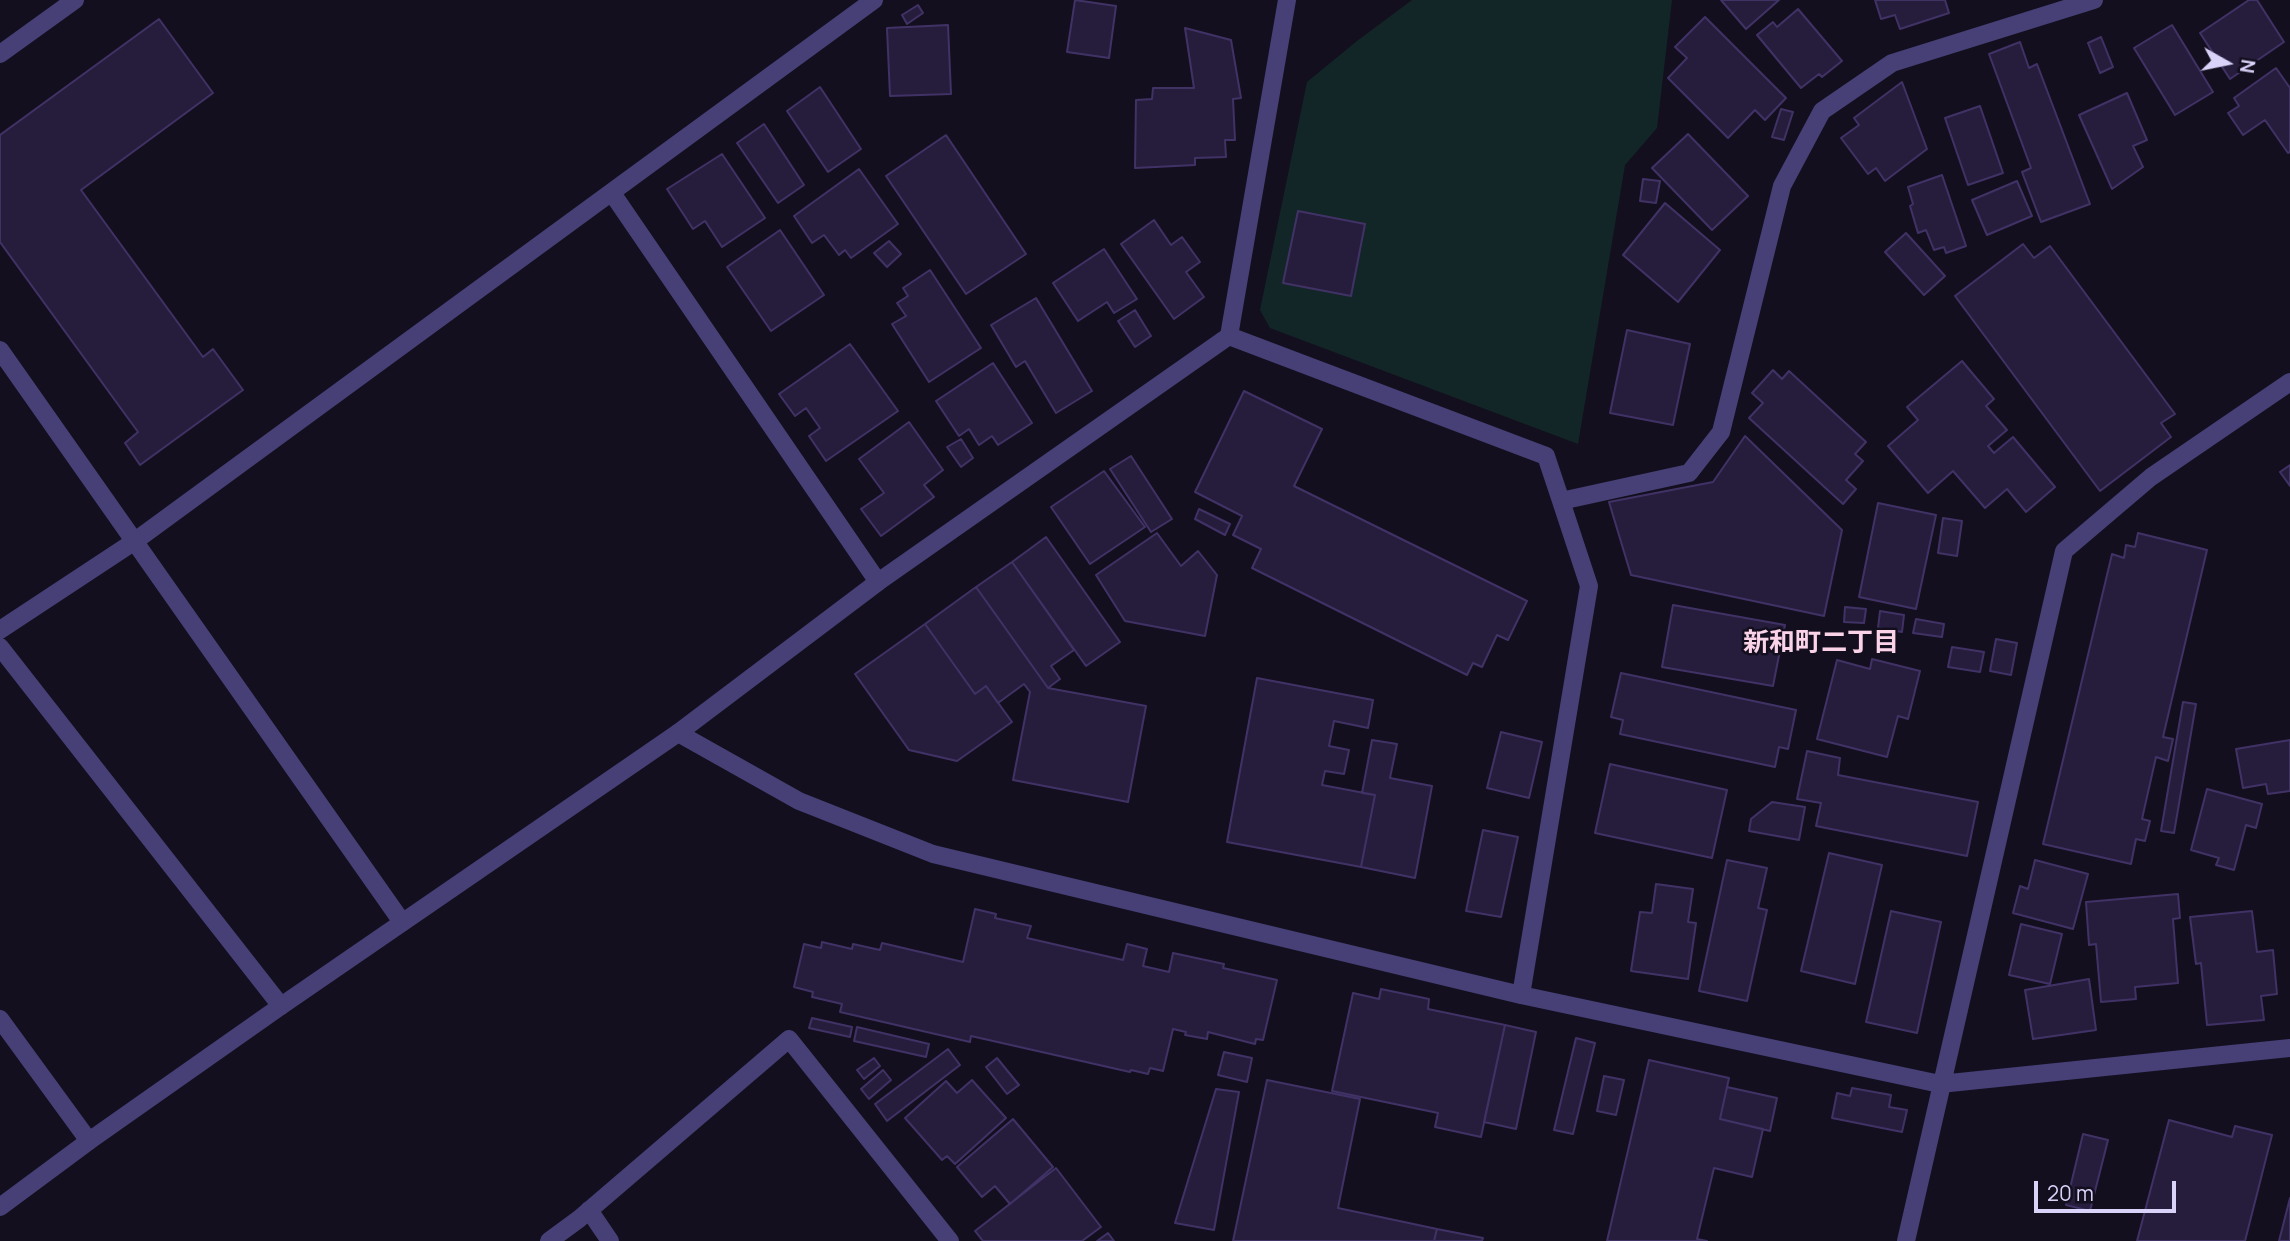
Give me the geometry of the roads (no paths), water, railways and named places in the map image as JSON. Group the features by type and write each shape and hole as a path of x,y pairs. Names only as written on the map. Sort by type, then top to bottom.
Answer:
{"street":[{"path":"0,54 75,0"},
{"path":"0,630 135,541 874,0"},
{"path":"0,1207 281,1006 678,733 878,582 1229,336 1287,0"},
{"path":"1562,501 1689,473 1721,432 1782,186 1822,111 1892,63 2094,0"},
{"path":"612,193 878,582"},
{"path":"1229,336 1546,456 1589,586 1521,995"},
{"path":"0,350 402,922"},
{"path":"1906,1241 2064,551 2151,477 2290,382"},
{"path":"0,647 281,1006"},
{"path":"678,733 799,801 933,854 1521,995 1940,1084 2290,1048"},
{"path":"0,1019 89,1141"},
{"path":"549,1241 789,1039 950,1241"},
{"path":"589,1210 610,1241"}],"district":[{"name":"新和町二丁目","path":"1821,644"}]}
